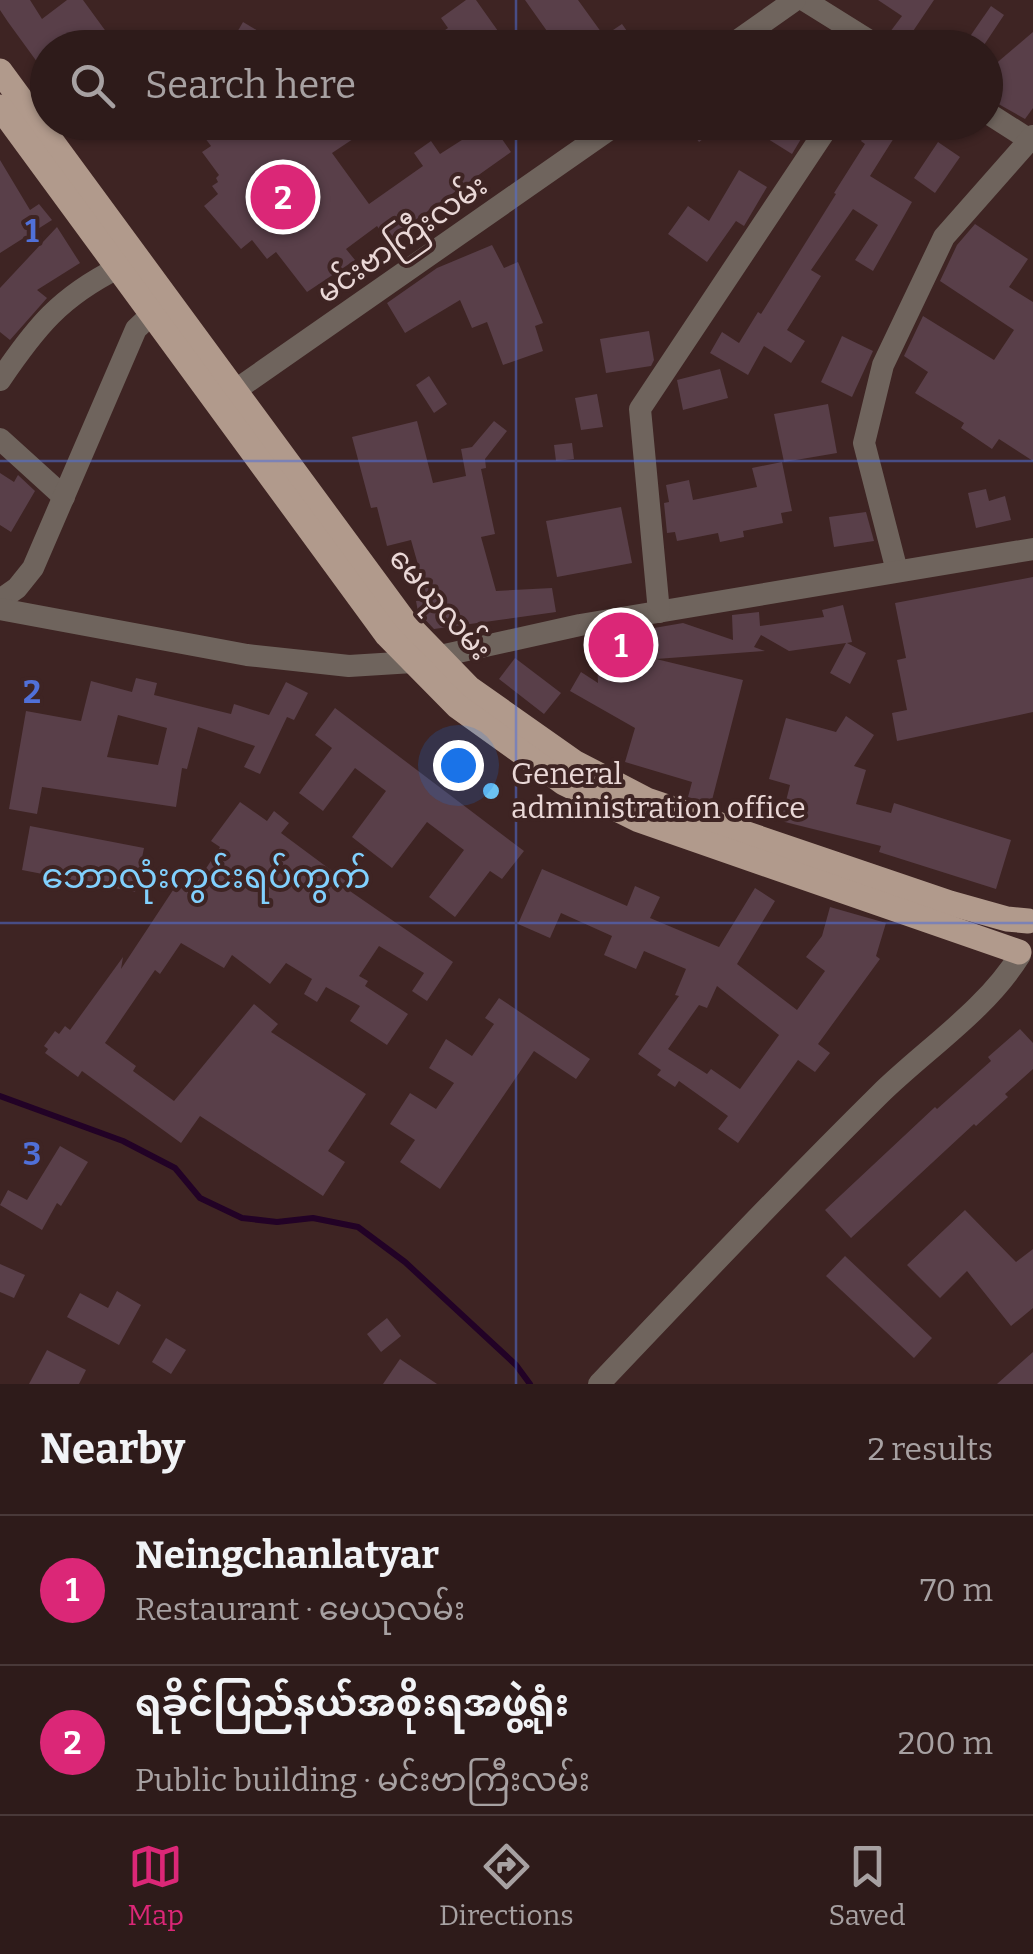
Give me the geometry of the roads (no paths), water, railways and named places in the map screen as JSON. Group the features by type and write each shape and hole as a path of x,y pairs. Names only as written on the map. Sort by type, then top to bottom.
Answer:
{"main road":[{"name":"မေယုလမ်း","path":"0,71 30,114"},
{"name":"မေယုလမ်း","path":"0,107 152,314 226,397 405,622 457,706 548,772 638,820 1026,961"},
{"name":"မေယုလမ်း","path":"48,140 226,397"},
{"name":"မေယုလမ်း","path":"425,658 574,762 648,800 950,903 1007,919 1031,919"},
{"path":"1026,961 1019,931 1031,919"}],"street":[{"path":"752,30 795,0"},
{"path":"804,0 852,30"},
{"path":"897,571 864,443 883,365 944,238 1032,139 1003,122"},
{"name":"မင်းဗာကြီးလမ်း","path":"226,397 594,140"},
{"path":"659,612 640,409 819,140"},
{"path":"0,380 48,316 75,291 118,268"},
{"path":"0,600 17,588 33,568 136,329 152,314"},
{"path":"0,440 64,496"},
{"path":"0,608 247,655 349,666 425,658 659,612 1033,549"},
{"path":"599,1384 801,1173 1026,961"}],"waterway":[{"path":"0,1096 123,1141 175,1168 200,1198 242,1218 277,1222 313,1218 358,1227 405,1262 516,1365 530,1384"}],"place":[{"name":"ရခိုင်ပြည်နယ်အစိုးရအဖွဲ့ရုံး","path":"283,197"},
{"name":"Neingchanlatyar","path":"621,645"},
{"name":"General administration office","path":"491,791"}],"district":[{"name":"ဘောလုံးကွင်းရပ်ကွက်","path":"206,876"}]}
